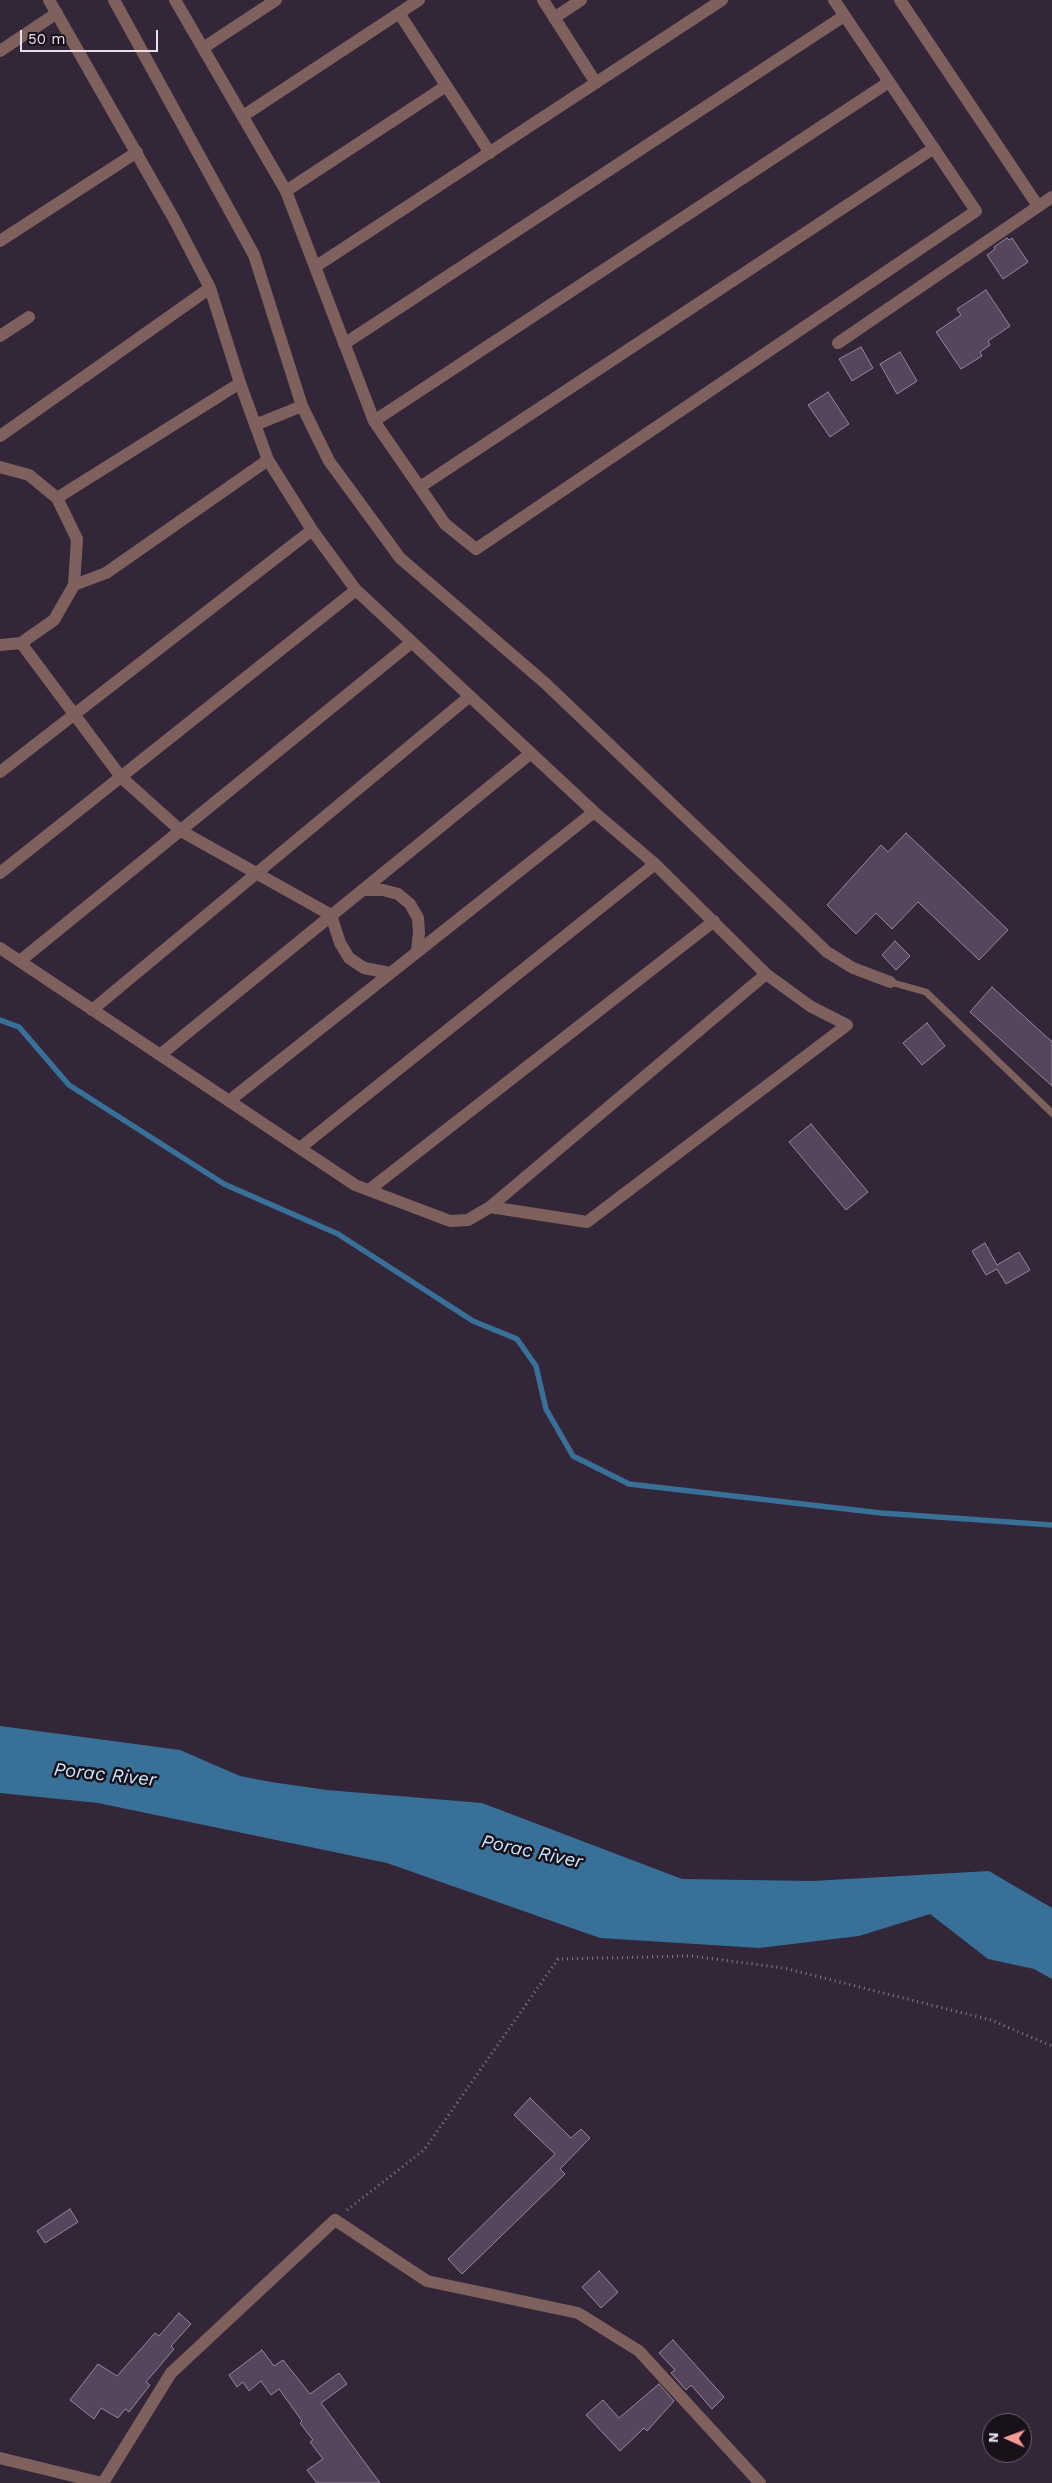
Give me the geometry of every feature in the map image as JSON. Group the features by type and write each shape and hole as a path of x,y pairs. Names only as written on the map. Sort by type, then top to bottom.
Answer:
{"street":[{"path":"50,0 137,152 210,288 240,383 268,460 312,530 356,590 594,812 655,864 766,974 810,1006 847,1025 586,1222 490,1207"},
{"path":"114,0 254,256 302,406 328,461 400,558 545,683 827,952 853,968 890,982"},
{"path":"175,0 286,191 374,421 445,524 476,549 976,211 834,0"},
{"path":"203,48 276,0"},
{"path":"242,116 419,0"},
{"path":"543,0 596,83"},
{"path":"554,18 581,0"},
{"path":"315,267 722,0"},
{"path":"900,0 1038,206"},
{"path":"399,13 490,153"},
{"path":"0,51 57,14"},
{"path":"344,344 844,16"},
{"path":"374,421 889,82"},
{"path":"286,191 446,86"},
{"path":"420,488 934,148"},
{"path":"0,241 137,152"},
{"path":"838,343 1052,198"},
{"path":"0,436 210,288"},
{"path":"0,336 29,317"},
{"path":"57,498 240,383"},
{"path":"255,425 302,406"},
{"path":"74,585 106,573 268,460"},
{"path":"0,467 29,475 57,498 77,539 74,585 54,620 21,643 0,645"},
{"path":"0,772 312,530"},
{"path":"0,873 356,590"},
{"path":"20,962 412,642"},
{"path":"21,643 121,777 181,831 331,915 340,943 349,958 364,968 390,973"},
{"path":"92,1010 470,696"},
{"path":"160,1055 531,753"},
{"path":"228,1100 594,812"},
{"path":"300,1148 655,864"},
{"path":"362,890 383,890 398,894 410,904 418,918 417,951"},
{"path":"369,1190 714,921"},
{"path":"0,948 355,1185 450,1221 468,1220 490,1207 766,974"},
{"path":"0,2458 103,2483 171,2374 335,2220 427,2281 578,2313 632,2346 646,2358 760,2483"}],"lane":[{"path":"890,982 926,992 1052,1113"}],"path":[{"path":"335,2220 424,2150 558,1959 691,1956 784,1968 991,2020 1052,2046"}],"water":[{"name":"Porac River","path":"0,1726 180,1750 240,1776 271,1782 327,1790 482,1803 682,1879 812,1881 989,1871 1052,1908 1052,1979 1034,1969 988,1959 930,1914 859,1936 759,1948 600,1938 387,1863 98,1803 0,1793"}],"building":[{"path":"1007,238 1009,240 1012,238 1028,262 1003,279 987,255 995,249 994,247"},
{"path":"986,290 1010,326 988,341 990,345 980,352 982,356 961,369 936,332 961,315 957,309"},
{"path":"861,347 873,368 852,381 839,359"},
{"path":"900,352 917,381 897,394 880,364"},
{"path":"828,392 849,424 830,437 808,405"},
{"path":"906,833 1008,930 979,960 918,902 892,929 876,913 856,934 827,905 881,845 888,852"},
{"path":"895,941 910,956 896,970 882,955"},
{"path":"992,987 1052,1042 1052,1086 970,1012"},
{"path":"927,1023 945,1046 922,1065 903,1043"},
{"path":"811,1124 868,1192 846,1210 789,1142"},
{"path":"985,1243 997,1265 1019,1252 1030,1270 1006,1284 997,1269 986,1275 972,1251"},
{"path":"530,2098 571,2138 581,2129 590,2138 560,2169 565,2174 462,2274 448,2259 555,2154 514,2115"},
{"path":"70,2209 78,2222 45,2243 37,2231"},
{"path":"599,2271 618,2292 601,2308 582,2287"},
{"path":"179,2313 191,2324 171,2346 174,2349 146,2382 150,2385 129,2412 125,2409 118,2418 101,2408 94,2419 70,2400 98,2364 117,2376 155,2333 159,2336"},
{"path":"673,2340 724,2397 712,2409 691,2385 686,2390 671,2373 675,2370 659,2353"},
{"path":"262,2350 274,2366 283,2360 310,2394 339,2373 347,2384 321,2403 380,2483 317,2483 307,2470 323,2459 310,2442 313,2440 300,2423 302,2421 279,2389 271,2395 261,2381 249,2391 243,2382 237,2387 229,2375"},
{"path":"659,2384 674,2401 647,2431 644,2428 620,2451 586,2415 603,2400 619,2418"}],"waterway":[{"path":"0,1020 19,1027 69,1085 224,1184 338,1234 473,1321 517,1339 536,1366 546,1409 573,1456 629,1484 881,1513 1052,1525"}]}
